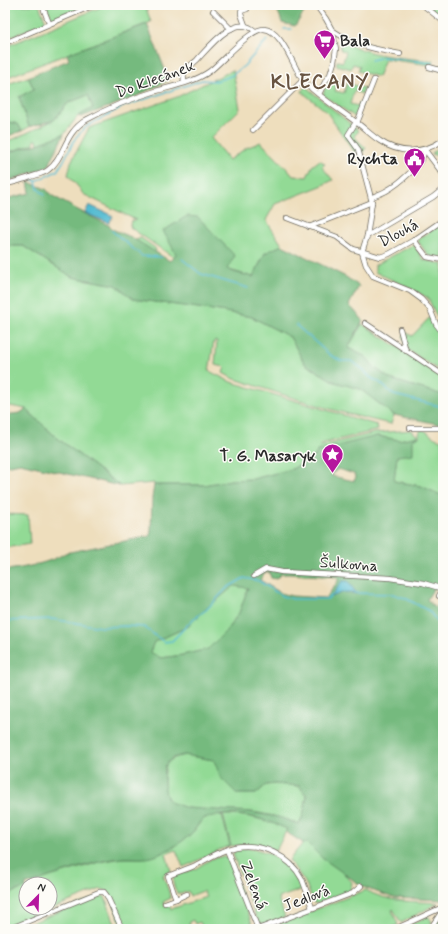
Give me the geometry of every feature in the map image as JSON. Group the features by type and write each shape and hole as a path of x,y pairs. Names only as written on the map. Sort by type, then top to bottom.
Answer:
{"street":[{"path":"42,5 49,23"},
{"path":"5,43 94,5"},
{"path":"316,5 332,30 336,49 330,75 318,94"},
{"path":"423,5 443,21"},
{"path":"245,25 241,11 247,9"},
{"path":"213,11 231,28"},
{"path":"184,82 184,72 215,39 231,28 245,25 250,26 255,30 264,28 275,33 279,37 303,80 318,94 357,121 380,141 392,148 414,151 424,150 436,146 443,140"},
{"name":"Do Klecánek","path":"5,184 16,182 47,170 56,161 75,128 87,120 134,99 200,77 209,72 255,30"},
{"path":"332,30 357,45 400,54"},
{"path":"429,67 443,71"},
{"path":"253,130 303,80"},
{"path":"374,80 357,121 348,135 358,149 371,200 367,236 362,252 366,265 373,276 410,291 421,299 430,309 436,324 443,333"},
{"path":"424,150 443,174"},
{"path":"310,227 371,200 386,191 410,173 425,154 424,150"},
{"path":"367,236 433,197 443,189"},
{"name":"Dlouhá","path":"287,218 336,237 353,249 380,257 389,254 414,240 443,220"},
{"path":"414,240 427,257 443,260"},
{"path":"365,323 443,375"},
{"path":"436,324 443,324"},
{"path":"400,329 406,351"},
{"path":"410,428 443,428"},
{"name":"Šulkovna","path":"254,576 266,569 282,572 390,578 423,583 443,589"},
{"path":"439,596 443,589"},
{"path":"176,899 168,876 195,865 214,854 236,847 249,846 271,851 279,855 290,864 302,878 312,908"},
{"name":"Zelená","path":"227,850 258,929"},
{"name":"Jedlová","path":"258,929 353,893 361,886"},
{"path":"9,929 99,892 104,892 107,896 122,929"},
{"path":"165,903 187,894"},
{"path":"395,929 443,907"},
{"path":"430,929 443,910"}],"green space":[{"path":"5,5 39,5 46,22 5,39"},
{"path":"46,5 87,5 52,20"},
{"path":"106,5 145,5 151,22 5,78 5,47"},
{"path":"261,5 307,5 307,8 295,26 282,23 279,13 275,9"},
{"path":"427,5 443,5 443,17"},
{"path":"147,24 169,80 133,98 81,117 78,116 93,108 88,95 68,103 54,120 29,127 19,97 34,89 28,77 69,60 67,54"},
{"path":"339,39 350,45 373,53 432,61 433,59 433,63 431,65 385,59 378,77 358,71 360,66 353,64 351,69 336,65 337,61 343,62 346,52 341,50"},
{"path":"233,70 240,109 211,138 229,160 246,148 261,142 293,176 307,177 312,166 320,160 325,164 322,167 333,180 275,204 266,220 282,245 265,253 253,277 176,254 173,257 131,228 131,221 136,220 83,194 68,175 71,162 89,128 177,97"},
{"path":"28,77 34,89 19,97 29,127 22,131 18,124 5,121 5,85"},
{"path":"332,78 338,80 335,91 344,93 347,83 364,88 362,94 354,91 350,104 358,106 359,103 362,104 355,117 323,95 326,84"},
{"path":"305,86 359,131 354,136 366,148 361,154 355,153 326,111 302,92"},
{"path":"88,95 93,108 78,116 64,134 38,144 37,140 34,140 34,144 9,152 9,150 5,151 5,141 14,139 54,120 68,103"},
{"path":"5,121 18,124 22,131 5,137"},
{"path":"64,134 48,167 11,180 5,180 5,154 10,155 9,152 38,144"},
{"path":"443,145 443,155 433,155 432,153"},
{"path":"28,182 46,189 51,195 110,226 114,230 131,237 170,261 176,254 163,231 187,216 198,217 235,256 227,269 234,272 253,277 265,253 282,245 346,277 359,286 349,305 363,320 348,348 366,357 374,367 390,379 443,395 443,425 394,415 360,389 335,382 305,364 290,337 252,317 133,299 116,285 72,277 23,246 5,246 5,199 30,193"},
{"path":"443,223 443,258 429,256 417,240"},
{"path":"141,238 155,248 156,251 154,254 135,241"},
{"path":"413,245 424,260 443,264 443,321 439,321 428,298 375,272 375,265"},
{"path":"5,246 23,246 72,277 116,285 133,299 252,317 290,337 305,364 335,382 360,389 394,415 391,424 371,420 232,378 223,373 225,367 215,365 217,341 214,341 209,371 231,382 377,425 378,430 320,444 321,446 375,433 412,430 418,436 399,440 377,436 315,456 292,469 253,479 231,480 204,485 154,485 154,483 120,486 57,438 26,409 5,405"},
{"path":"430,317 437,330 443,336 443,373 408,350 403,336 406,333 412,336"},
{"path":"362,324 443,376 443,395 390,379 374,367 366,357 348,348"},
{"path":"26,409 56,437 120,486 20,463 5,466 5,415 20,413"},
{"path":"421,429 436,438 443,440 443,496 421,486 394,481 397,456 413,439 419,437"},
{"path":"377,436 399,440 418,436 419,437 413,439 413,454 397,456 394,481 421,486 443,496 443,591 434,588 427,599 440,615 443,623 443,900 394,898 363,887 322,858 307,843 303,843 286,832 287,829 260,819 242,815 223,815 205,818 183,841 155,856 113,859 94,863 52,876 18,876 18,890 5,896 5,570 36,564 53,559 65,553 150,536 154,485 204,485 231,480 253,479 292,469 315,456 317,451","holes":["338,469 354,474 356,477 354,481 332,476","265,572 269,572 271,578 276,579 281,574 290,574 338,577 338,581 326,598 292,596 281,593 260,580","234,586 248,588 239,613 226,631 208,649 161,658 150,652 154,642 189,626 207,608","184,755 214,760 221,778 237,794 256,794 266,785 275,784 299,786 307,796 303,816 299,824 278,817 250,812 187,808 170,802 166,795 164,783 165,766 172,758"]},
{"path":"5,514 28,515 30,544 5,548"},
{"path":"234,585 248,588 239,613 226,631 208,649 161,658 149,652 154,642 189,626"},
{"path":"443,601 443,623 435,608"},
{"path":"184,755 214,760 221,778 237,794 256,794 266,785 275,784 299,786 307,796 303,816 299,824 275,816 257,813 184,808 175,805 169,801 165,795 165,767 171,760"},
{"path":"222,815 230,846 183,867 176,850 166,854 171,871 163,875 171,898 163,902 165,906 169,904 171,910 206,897 203,891 190,896 188,891 181,894 178,893 175,889 173,880 175,876 195,869 211,859 224,856 229,860 254,929 203,929 200,922 195,924 193,920 189,922 191,929 123,929 110,894 101,889 58,906 58,876 52,876 100,862 122,858 142,858 173,848 192,833 202,820 207,817"},
{"path":"223,815 256,818 287,829 276,851 254,845 231,846"},
{"path":"303,843 307,843 322,858 338,868 352,882 350,893 319,904 314,903 305,882 289,860"},
{"path":"249,848 275,856 294,873 299,881 303,889 278,898 285,917 267,923 257,920 233,854 236,849"},
{"path":"18,890 18,916 33,916 5,927 5,896"},
{"path":"366,890 392,899 438,903 401,923 393,909 392,910 398,925 388,929 265,929"},
{"path":"101,895 105,897 117,929 16,929 48,916 58,916 58,912"},
{"path":"443,914 443,929 432,929"},
{"path":"428,916 432,922 427,929 401,929"}],"water":[{"path":"89,205 113,216 109,223 85,213"},
{"path":"342,581 348,581 357,594 345,592 331,597"}],"waterway":[{"path":"284,29 291,29"},
{"path":"36,181 57,171 76,137 87,126 122,107 202,80 216,81 231,76 244,66 267,40"},
{"path":"371,60 383,57 433,63"},
{"path":"31,179 36,181 38,189 45,195"},
{"path":"111,230 142,256 162,257"},
{"path":"182,259 201,274 248,288"},
{"path":"296,325 330,355 341,361 351,361 394,395 443,407"},
{"path":"5,621 52,619 101,627 144,627 164,642 172,641 193,619 206,610 227,588 244,578 259,581 282,596 293,599 328,599 332,595"},
{"path":"355,593 393,594 405,598 429,611 443,629"}],"place":[{"name":"Bala","path":"325,60"},
{"name":"Rychta","path":"414,178"},
{"name":"T. G. Masaryk","path":"332,474"}],"district":[{"name":"KLECANY","path":"320,81"}]}
